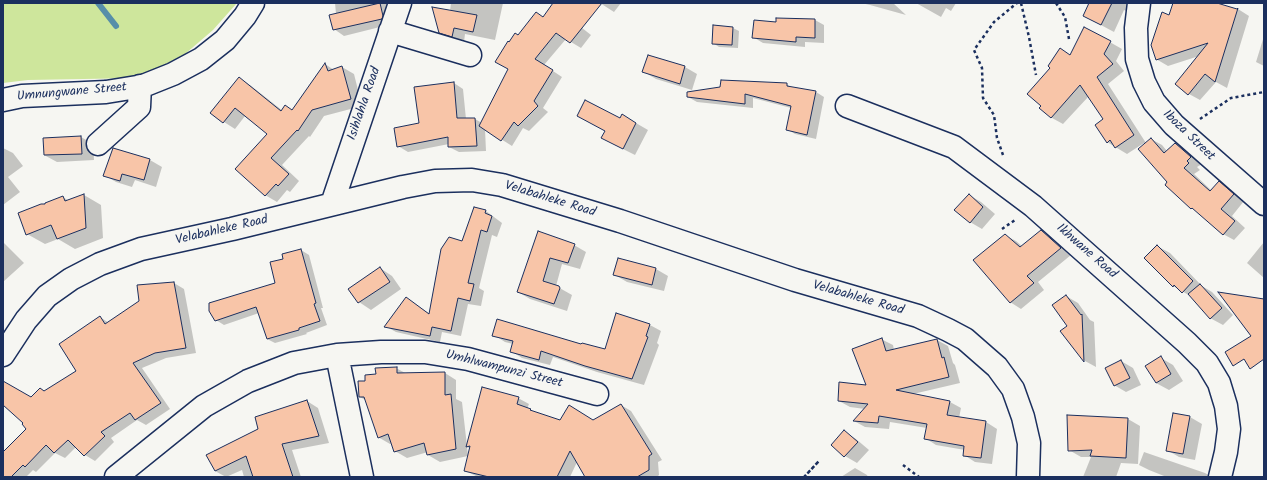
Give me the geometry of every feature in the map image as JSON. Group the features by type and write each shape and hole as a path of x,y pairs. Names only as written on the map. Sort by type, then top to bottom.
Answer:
{"street":[{"name":"Umnungwane Street","path":"3,100 22,96 106,92 140,86 173,74 201,59 225,40 245,16 253,3"},
{"name":"Isihlahla Road","path":"332,204 400,3"},
{"name":"Iboza Street","path":"1139,3 1136,28 1137,59 1144,82 1154,102 1174,125 1264,204"},
{"path":"390,31 470,56"},
{"path":"98,144 139,107 140,86"},
{"name":"Ikhwane Road","path":"846,106 954,147 1033,206 1187,342 1207,363 1219,383 1226,406 1229,429 1226,452 1220,477"},
{"name":"Velabahleke Road","path":"3,355 26,320 47,296 71,279 100,264 141,249 232,229 332,204 435,181 472,180 502,185 620,221 795,280 918,316 965,339 997,366 1013,389 1023,417 1028,443 1028,477"},
{"name":"Umhlwampunzi Street","path":"116,477 204,406 248,381 294,363 337,355 381,352 425,352 468,358 597,394"},
{"path":"337,355 362,477"}],"path":[{"path":"1007,187 1005,161 997,138 994,116 983,98 982,68 974,50 994,22 1017,3"},
{"path":"1021,3 1036,75"},
{"path":"1056,3 1065,17 1069,39"},
{"path":"1183,133 1192,124 1231,98 1264,92"},
{"path":"805,476 819,461 805,476"},
{"path":"903,465 919,477"}],"green space":[{"path":"3,3 237,3 213,30 185,54 139,78 28,80 3,83"}],"building":[{"path":"380,3 383,16 382,19 333,30 329,15"},
{"path":"553,3 602,3 570,43 556,33 535,59 553,70 534,101 538,106 518,126 514,122 501,141 479,126 508,69 495,62 508,41 509,42 515,33 518,35 536,12 543,17"},
{"path":"1089,3 1112,3 1101,25 1083,16"},
{"path":"1173,3 1217,3 1237,9 1238,8 1215,82 1205,74 1188,95 1175,84 1208,43 1156,60 1151,45 1162,12 1169,15"},
{"path":"432,7 477,15 473,32 454,28 452,37 439,33"},
{"path":"776,18 815,19 815,38 796,37 796,42 752,38 754,20 776,22"},
{"path":"713,25 733,27 732,45 712,44"},
{"path":"1084,27 1111,41 1104,54 1113,64 1097,77 1134,135 1115,148 1110,140 1107,143 1095,125 1103,119 1080,85 1051,118 1039,108 1041,106 1027,94 1050,68 1048,66 1060,48 1070,55"},
{"path":"648,55 685,66 680,84 642,72"},
{"path":"325,63 328,71 342,66 351,99 312,110 298,131 297,130 271,158 289,174 278,186 276,184 265,196 235,169 267,134 235,108 223,123 210,113 239,77 281,111 285,105 292,110"},
{"path":"721,80 787,83 787,86 816,91 807,135 786,130 791,106 745,94 745,104 687,97 687,92 720,87"},
{"path":"454,82 457,118 475,118 477,146 448,147 448,137 397,147 394,128 419,123 414,87"},
{"path":"585,100 620,118 622,114 636,123 623,149 601,138 605,131 577,116"},
{"path":"81,136 82,154 44,155 43,138"},
{"path":"1151,138 1164,153 1175,143 1191,157 1187,161 1189,163 1184,168 1210,191 1219,181 1234,194 1221,209 1235,221 1223,235 1192,208 1191,209 1165,185 1167,182 1138,149"},
{"path":"113,148 150,159 144,180 122,174 120,181 103,176"},
{"path":"84,194 86,228 57,239 51,225 26,235 18,213 63,196 65,201"},
{"path":"969,194 983,207 970,223 954,210"},
{"path":"474,207 486,210 485,213 492,216 487,232 481,230 468,283 474,284 470,301 458,298 451,331 432,327 430,336 384,327 406,297 429,314 441,249 449,237 462,241"},
{"path":"1041,230 1061,248 1027,276 1034,283 1010,303 973,260 1005,234 1020,247"},
{"path":"538,231 575,244 568,263 550,258 543,281 559,286 560,288 554,304 517,292"},
{"path":"1157,245 1193,281 1182,293 1174,285 1173,287 1144,258"},
{"path":"301,249 316,303 314,304 320,321 299,328 299,330 267,339 256,307 215,321 209,311 209,303 275,283 270,262 283,259 282,254"},
{"path":"618,258 656,268 652,285 613,275"},
{"path":"380,267 390,282 358,303 348,289"},
{"path":"174,282 186,348 155,353 133,363 161,403 135,420 130,413 101,432 105,436 84,456 68,440 54,453 46,445 25,467 23,465 11,477 3,477 3,452 26,429 22,424 23,423 3,405 3,381 31,397 40,388 44,391 76,371 59,344 100,316 105,324 139,301 137,285"},
{"path":"1200,284 1222,308 1210,319 1188,294"},
{"path":"1218,292 1264,299 1264,359 1250,369 1244,359 1233,366 1225,352 1251,336"},
{"path":"1066,295 1081,315 1082,314 1084,362 1060,331 1067,326 1052,305"},
{"path":"616,313 650,324 646,336 648,337 632,379 585,366 541,351 539,360 510,352 513,341 492,336 497,319 581,344 605,349"},
{"path":"882,338 886,351 937,339 942,358 944,357 949,377 896,390 950,401 947,415 986,421 981,458 963,456 964,446 924,439 927,424 879,416 878,423 853,421 868,404 838,401 839,382 866,385 852,349"},
{"path":"1161,356 1171,374 1156,383 1145,366"},
{"path":"1121,360 1130,378 1114,386 1105,368"},
{"path":"397,367 397,373 445,372 445,395 451,394 456,449 427,455 424,443 394,452 388,434 378,438 364,397 359,397 358,381 365,381 365,375 376,374 375,368"},
{"path":"482,387 519,397 517,404 560,420 569,405 593,420 621,404 652,454 649,456 649,470 637,477 585,477 570,451 557,477 489,477 464,471 470,446 466,447"},
{"path":"307,400 319,436 282,444 293,477 253,477 246,456 215,471 206,455 258,429 255,417"},
{"path":"1173,413 1190,416 1183,454 1166,451"},
{"path":"1067,415 1128,418 1126,458 1090,456 1092,450 1068,451"},
{"path":"844,430 858,442 844,457 831,445"}],"waterway":[{"path":"98,3 116,26"}]}
